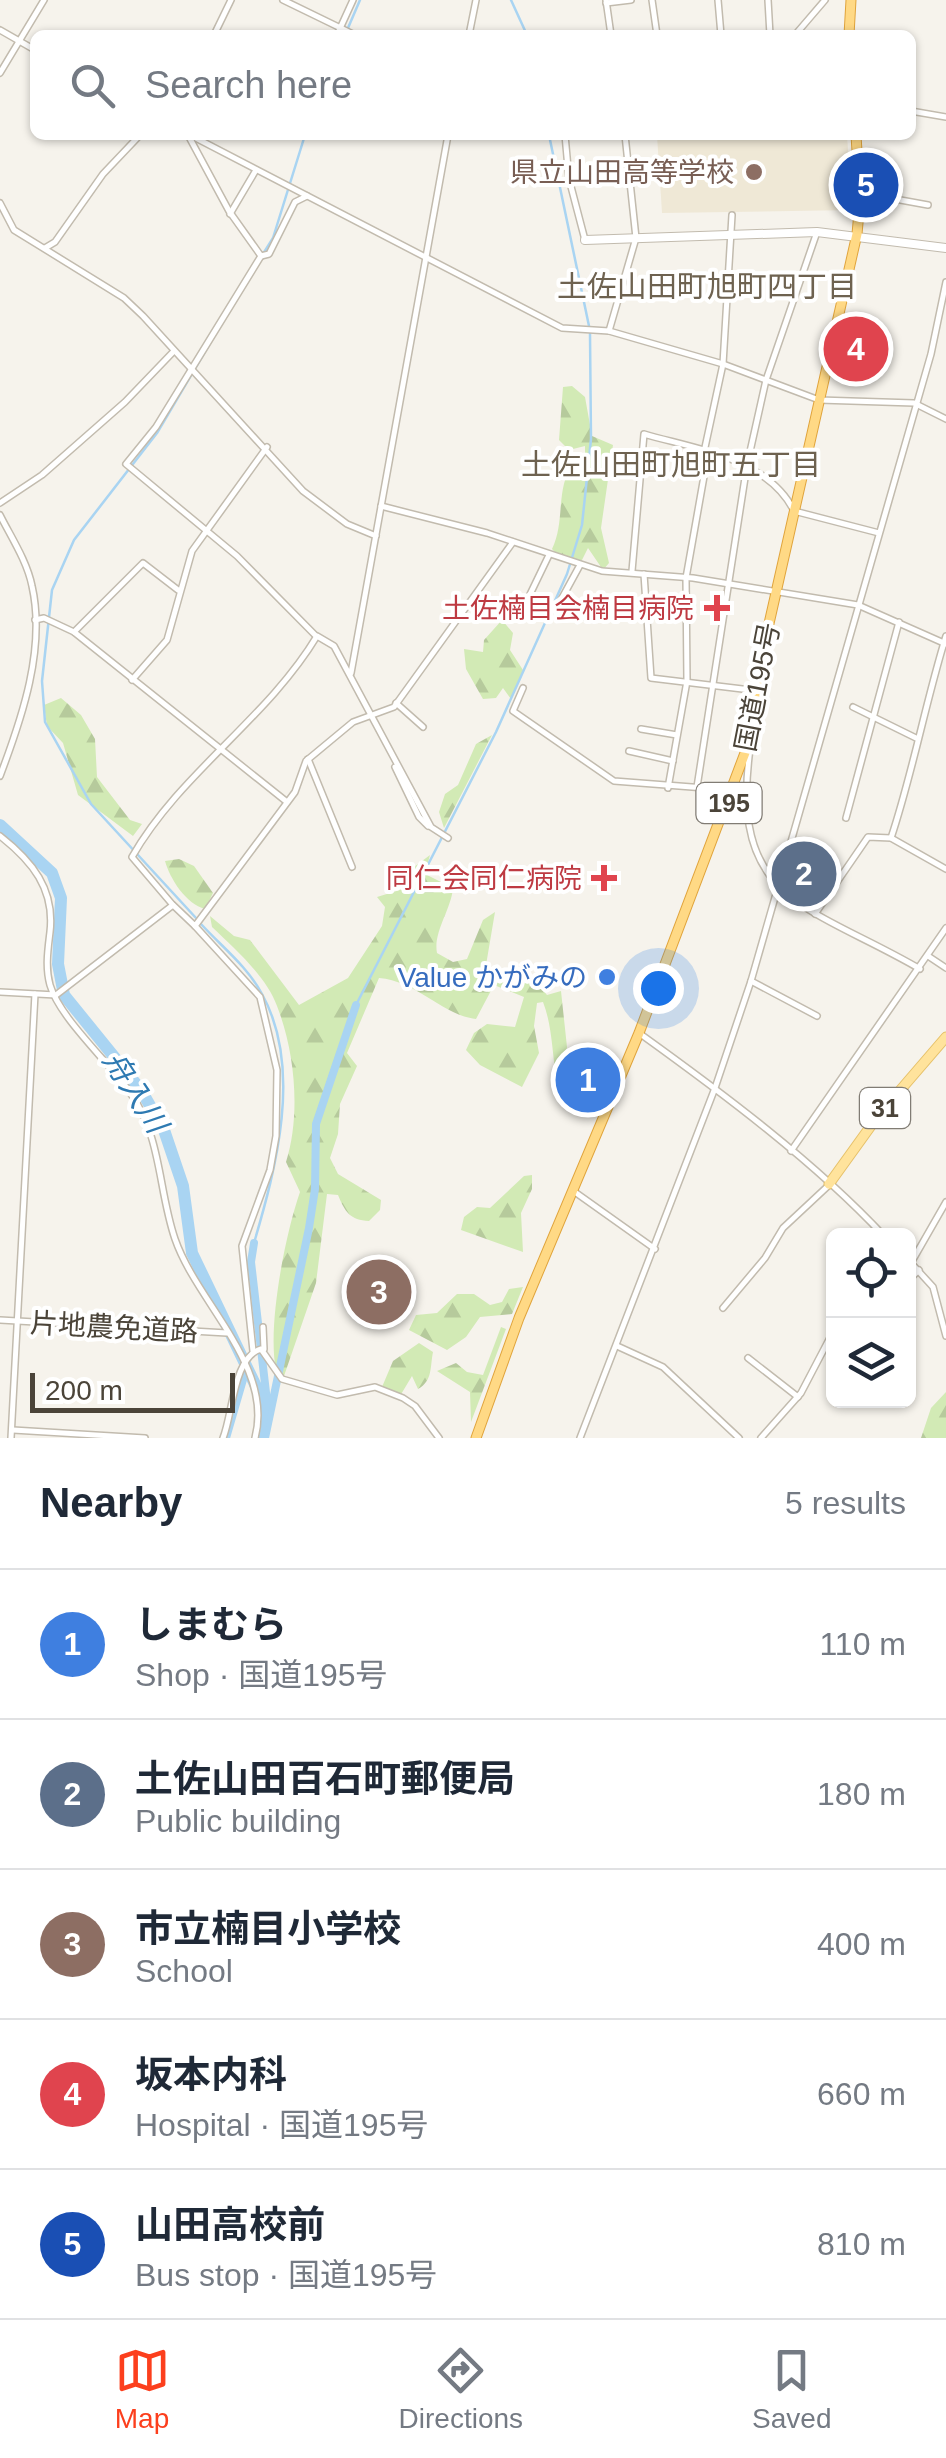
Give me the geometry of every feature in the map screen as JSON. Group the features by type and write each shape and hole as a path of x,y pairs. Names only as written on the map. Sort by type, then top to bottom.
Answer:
{"highway":[{"path":"849,30 850,0"},
{"name":"国道195号","path":"476,1438 572,1190 639,1033 752,737 777,590 857,234 860,192 856,140"}],"main road":[{"name":"31","path":"829,1184 878,1116 946,1037"}],"street":[{"path":"0,73 44,0"},
{"path":"216,30 231,0"},
{"path":"284,0 336,30"},
{"path":"340,30 353,0"},
{"path":"470,30 476,0"},
{"path":"609,30 606,1 631,0"},
{"path":"652,0 656,30"},
{"path":"718,0 721,30"},
{"path":"768,0 770,30"},
{"path":"799,30 825,0"},
{"path":"0,30 30,47"},
{"path":"916,112 946,117"},
{"path":"44,248 55,242 102,174 135,140"},
{"path":"192,140 230,214 260,256"},
{"path":"199,140 562,328 608,331 724,364 819,400 914,403 946,419"},
{"path":"350,676 447,140"},
{"path":"565,140 569,179 585,240 817,232 946,248"},
{"path":"608,331 636,238 625,140"},
{"path":"230,214 256,170"},
{"path":"860,192 928,204"},
{"path":"306,196 295,202 269,254 260,256 156,427 126,464 271,588 277,599 317,636 334,646 431,827 448,838"},
{"path":"0,204 14,230 124,298 323,508 376,536"},
{"path":"668,788 687,681 686,578 706,465 704,452 724,364 734,234 732,215"},
{"path":"697,788 747,465 766,380 817,232"},
{"path":"582,1437 715,1088 751,981 931,354 946,282"},
{"path":"0,502 42,475 174,351"},
{"path":"632,571 644,434 747,465 788,498 794,511 878,532"},
{"path":"132,680 167,640 178,590 205,531 267,448"},
{"path":"381,506 602,571 632,571 777,590 858,605 945,641 916,738 914,769 891,838"},
{"path":"0,515 32,586 34,620 28,687 0,776"},
{"path":"196,924 287,802 308,759 370,713 396,703 513,542"},
{"path":"522,613 549,554"},
{"path":"74,632 144,563 178,590"},
{"path":"578,565 556,608 594,620"},
{"path":"644,574 651,678 759,690"},
{"path":"34,620 44,618 74,632 287,802"},
{"path":"846,818 899,622"},
{"path":"317,636 221,748 152,820 132,857 173,905 252,983 260,997 274,1052 280,1109 270,1170 242,1246 258,1350 279,1377 337,1395 366,1388 382,1390 415,1406 440,1438"},
{"path":"523,688 513,711 584,765 602,770 614,782 734,790"},
{"path":"396,703 422,727"},
{"path":"853,707 916,738"},
{"path":"641,728 678,735"},
{"path":"752,737 743,796 746,825 778,891 920,969"},
{"path":"629,751 673,761"},
{"path":"308,759 352,867"},
{"path":"0,836 30,864 46,888 50,908 47,967 56,994 147,1121 178,1248 245,1363 258,1398 255,1438"},
{"path":"815,914 868,837 891,838 944,868 946,855"},
{"path":"0,992 56,994 173,905"},
{"path":"790,1152 946,928"},
{"path":"928,956 946,968"},
{"path":"751,981 817,1016"},
{"path":"35,994 11,1434 144,1438"},
{"path":"639,1033 715,1088 876,1228"},
{"path":"560,1087 608,1104"},
{"path":"723,1308 766,1258 782,1228 829,1184"},
{"path":"572,1190 655,1249"},
{"path":"916,1252 946,1202"},
{"path":"918,1270 933,1287 946,1336"},
{"name":"片地農免道路","path":"0,1320 228,1334"},
{"path":"223,1438 245,1363 258,1350 264,1327"},
{"path":"761,1438 798,1397 826,1345"},
{"path":"617,1346 663,1367 739,1438"},
{"path":"748,1358 798,1397"}],"shaded area":[{"name":"県立山田高等学校","path":"657,140 847,140 852,210 662,213"}],"green space":[{"path":"572,386 585,397 592,436 613,445 601,528 609,563 603,570 588,548 579,566 562,560 552,549 566,478 570,468 585,463 585,446 569,450 559,440 563,387"},
{"path":"502,620 513,633 510,650 523,670 511,699 503,688 496,698 483,699 466,669 464,649 483,652 484,640"},
{"path":"61,698 81,715 95,739 97,777 130,820 142,824 133,836 78,795 63,743 47,726 44,705"},
{"path":"492,735 444,828 439,812 445,794 458,785 476,744"},
{"path":"430,855 425,874 453,888 437,953 453,962 467,959 483,920 495,912 485,971 525,969 547,995 561,991 567,1047 562,1078 556,1076 543,1002 537,1003 534,1026 539,1053 522,1087 480,1065 466,1050 474,1033 487,1024 515,1027 524,997 494,985 476,1019 452,1011 405,985 379,978 347,1053 357,1066 340,1104 338,1134 330,1158 338,1174 381,1200 380,1210 369,1221 357,1219 346,1210 338,1195 327,1194 316,1283 284,1376 276,1370 276,1306 283,1256 300,1192 286,1162 293,1124 292,1063 283,1024 266,984 212,927 210,916 234,936 250,940 299,1005 348,978 382,926 385,907 377,897 403,889 414,867"},
{"path":"179,859 194,866 213,893 205,909 185,896 171,875 165,861"},
{"path":"532,1175 532,1189 521,1213 523,1252 461,1230 464,1217 477,1207 490,1208 524,1176"},
{"path":"523,1287 512,1314 480,1317 466,1337 447,1350 409,1330 416,1315 437,1313 457,1294 474,1294 490,1305 502,1302 509,1289"},
{"path":"501,1327 506,1329 471,1422 470,1392 437,1371 456,1363 467,1372 483,1375"},
{"path":"419,1343 433,1352 426,1382 418,1389 412,1376 400,1396 382,1387 393,1361"},
{"path":"946,1392 946,1438 921,1438 931,1408"}],"waterway":[{"path":"347,30 360,0"},
{"path":"511,0 525,30"},
{"path":"263,254 273,238 303,140"},
{"path":"550,140 589,326"},
{"path":"356,1005 496,732 567,574 582,525 591,439 590,334"},
{"path":"196,918 91,804 45,722 42,681 52,590 74,540 157,433 213,338"},
{"name":"舟入川","path":"0,825 52,873 61,898 58,964 64,995 141,1090 164,1130 183,1186 192,1253 264,1403 258,1438"},
{"path":"201,924 256,984 274,1023 281,1054 282,1118 254,1243"},
{"path":"265,1438 309,1228 315,1189 316,1124 356,1005"},
{"path":"254,1243 251,1262 268,1410 264,1424"},
{"path":"226,1438 247,1366"}],"place":[{"name":"県立山田高等学校","path":"754,172"},
{"name":"山田高校前","path":"866,185"},
{"name":"坂本内科","path":"856,349"},
{"name":"土佐楠目会楠目病院","path":"717,608"},
{"name":"土佐山田百石町郵便局","path":"804,874"},
{"name":"同仁会同仁病院","path":"604,878"},
{"name":"Value かがみの","path":"607,977"},
{"name":"しまむら","path":"588,1080"},
{"name":"市立楠目小学校","path":"379,1292"}],"district":[{"name":"土佐山田町旭町四丁目","path":"707,287"},
{"name":"土佐山田町旭町五丁目","path":"671,465"}]}
